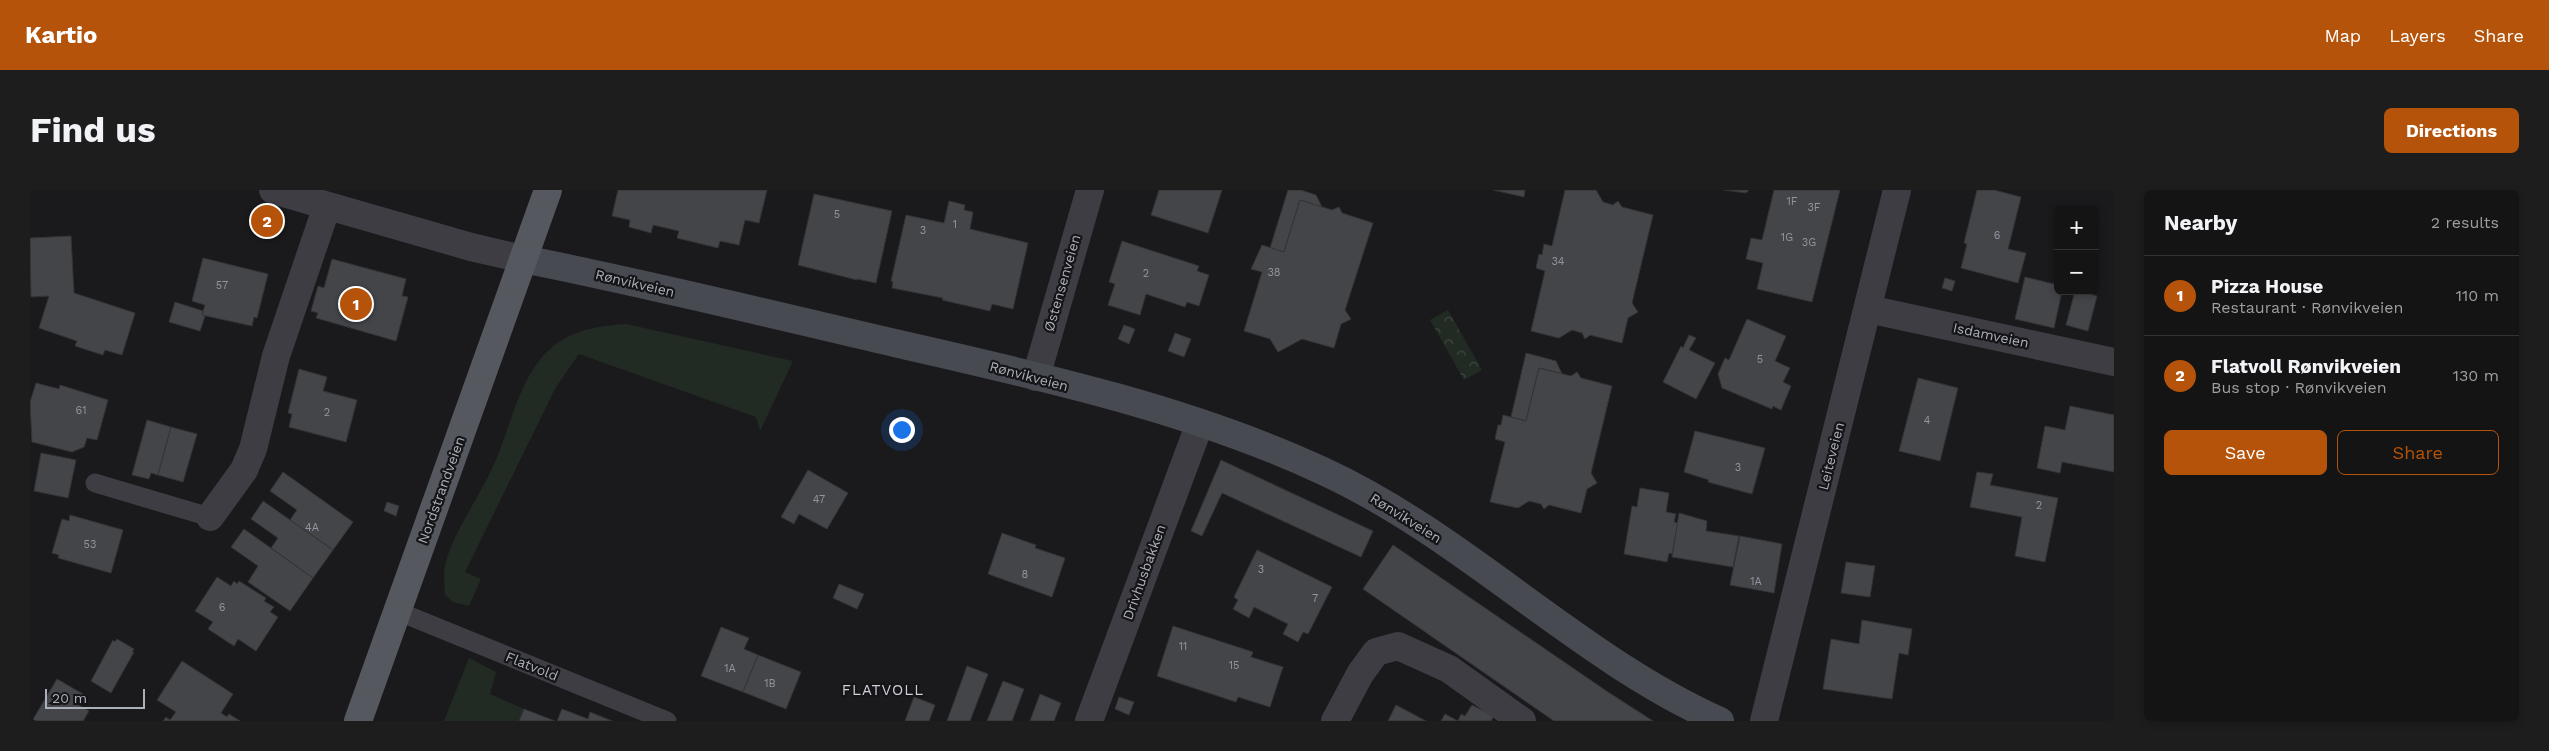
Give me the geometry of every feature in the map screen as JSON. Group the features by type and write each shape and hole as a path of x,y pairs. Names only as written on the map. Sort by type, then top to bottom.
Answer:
{"main road":[{"name":"Nordstrandveien","path":"358,721 548,190"}],"street":[{"name":"Rønvikveien","path":"273,190 523,259 602,275 1036,377 1200,424 1255,442 1324,471 1372,496 1443,541 1651,687 1720,721"},
{"name":"Østensenveien","path":"1036,377 1090,190"},
{"name":"Leiteveien","path":"1764,721 1897,190"},
{"path":"210,517 244,470 254,449 276,356 327,206"},
{"name":"Isdamveien","path":"1868,309 2114,362"},
{"name":"Drivhusbakken","path":"1089,721 1200,424"},
{"path":"1334,721 1360,674 1376,652 1398,646 1449,669 1522,721"}],"lane":[{"path":"95,483 210,517"},
{"name":"Flatvold","path":"397,611 667,721"}],"green space":[{"path":"1448,310 1482,370 1464,380 1430,320"},
{"path":"626,324 793,361 760,431 756,417 579,354 556,387 465,572 481,579 469,606 453,602 445,595 444,572 447,558 457,533 495,462 530,374 549,350 566,338 585,330"},
{"path":"469,658 496,672 490,694 524,709 519,721 444,721"}],"building":[{"path":"618,190 767,190 759,223 745,220 739,245 720,241 718,248 677,238 679,231 653,225 651,233 629,227 630,220 612,216"},
{"path":"1159,190 1222,190 1208,233 1151,215"},
{"path":"1288,190 1301,190 1316,195 1322,207 1300,200 1284,252 1270,248"},
{"path":"1493,190 1525,190 1524,197"},
{"path":"1565,190 1596,190 1603,202 1613,205 1618,201 1622,207 1653,215 1632,303 1638,312 1628,318 1622,343 1590,335 1585,339 1582,333 1572,330 1559,338 1531,331 1545,271 1536,268 1539,254 1542,255 1544,244 1552,246"},
{"path":"1724,190 1749,190 1746,193"},
{"path":"1774,190 1840,190 1812,302 1757,289 1763,263 1746,259 1751,238 1762,240"},
{"path":"1977,190 1994,190 2021,197 2008,249 2026,253 2018,283 1961,268 1967,244 1964,243"},
{"path":"814,194 892,211 876,283 798,265"},
{"path":"1300,200 1332,210 1339,207 1342,213 1373,223 1345,310 1351,319 1341,324 1334,348 1302,339 1278,352 1270,339 1244,331 1262,272 1251,269 1262,245 1284,252"},
{"path":"949,201 965,205 964,210 973,212 970,229 1028,243 1013,309 992,304 990,311 942,300 943,298 892,288 893,282 891,281 906,215 944,223"},
{"path":"71,236 74,293 135,313 122,355 105,350 103,355 75,346 77,341 39,328 49,296 31,297 30,238"},
{"path":"1122,241 1199,266 1197,271 1209,275 1199,306 1187,302 1185,307 1146,294 1140,315 1108,305 1115,284 1109,282"},
{"path":"203,258 268,274 257,318 254,317 252,326 202,315 205,305 192,301"},
{"path":"332,259 406,279 402,296 408,297 396,341 316,318 318,313 311,311 318,286 324,288"},
{"path":"2025,277 2054,284 2054,295 2061,295 2054,328 2015,319"},
{"path":"1945,278 1955,281 1952,291 1942,288"},
{"path":"2074,295 2097,296 2088,331 2066,325"},
{"path":"175,302 203,311 202,315 205,316 200,331 169,322"},
{"path":"1747,319 1786,336 1775,361 1790,368 1783,382 1791,386 1781,410 1773,406 1772,409 1722,388 1718,374 1725,358 1729,360"},
{"path":"1124,325 1135,329 1129,344 1118,339"},
{"path":"1175,333 1191,339 1184,357 1168,351"},
{"path":"1689,335 1696,338 1689,350 1715,363 1696,399 1663,382 1681,346 1683,348"},
{"path":"1526,353 1556,361 1562,374 1539,368 1526,421 1511,417"},
{"path":"1539,368 1571,376 1577,372 1581,378 1612,386 1591,473 1597,483 1587,489 1581,513 1549,505 1544,509 1541,504 1529,501 1518,508 1490,502 1505,442 1495,439 1498,425 1501,425 1503,415 1526,421"},
{"path":"299,369 327,377 323,391 357,400 346,442 289,427 292,414 288,413"},
{"path":"1918,378 1958,388 1940,461 1899,451"},
{"path":"36,383 59,389 60,385 108,400 97,440 87,438 84,447 72,452 32,442 30,402"},
{"path":"2070,406 2114,415 2114,472 2062,462 2060,473 2037,468 2045,426 2065,430"},
{"path":"147,420 171,427 158,475 151,473 149,479 132,475"},
{"path":"171,427 197,434 183,482 158,475"},
{"path":"1695,431 1765,448 1752,494 1708,482 1709,480 1684,472"},
{"path":"41,453 76,460 68,498 34,491"},
{"path":"1221,460 1373,531 1361,557 1222,493 1202,536 1191,531"},
{"path":"808,470 848,493 827,529 799,514 794,524 781,517"},
{"path":"283,472 353,522 333,550 290,520 297,510 270,491"},
{"path":"1977,472 1993,474 1990,485 2058,498 2045,562 2015,556 2022,517 1970,507"},
{"path":"1640,488 1669,493 1666,512 1676,514 1674,522 1678,523 1672,554 1669,553 1667,562 1624,554 1632,506 1637,507"},
{"path":"263,501 333,550 313,578 271,548 278,538 251,519"},
{"path":"387,502 399,506 396,516 384,511"},
{"path":"1679,513 1707,521 1706,531 1739,536 1733,567 1672,557"},
{"path":"70,515 123,530 111,573 58,558 59,555 52,553 62,519 69,521"},
{"path":"244,529 313,578 290,611 248,582 258,566 231,547"},
{"path":"1002,533 1036,545 1035,548 1065,558 1052,597 988,574"},
{"path":"1740,536 1782,544 1774,593 1730,585"},
{"path":"1393,545 1653,721 1554,721 1363,589"},
{"path":"1257,550 1332,587 1308,634 1303,632 1298,642 1283,634 1288,624 1254,607 1249,618 1233,609 1238,600 1234,597"},
{"path":"1846,562 1875,566 1870,597 1841,593"},
{"path":"217,577 231,586 234,581 237,584 239,581 266,598 264,601 274,607 270,612 278,617 256,651 238,639 234,646 208,629 213,622 195,611"},
{"path":"839,584 864,594 857,609 833,598"},
{"path":"1862,620 1912,629 1908,655 1899,653 1892,699 1823,689 1831,639 1859,644"},
{"path":"1173,626 1253,652 1251,657 1283,667 1270,707 1238,697 1236,702 1157,676"},
{"path":"721,627 749,638 744,649 758,655 743,692 701,676"},
{"path":"117,639 134,649 132,652 134,652 111,693 91,681 113,640 115,642"},
{"path":"758,655 801,672 786,709 743,692"},
{"path":"182,661 233,694 221,713 227,717 229,714 240,721 163,721 166,717 170,720 176,712 157,700"},
{"path":"967,666 988,674 970,721 947,721"},
{"path":"57,679 83,694 77,704 89,711 83,721 32,721"},
{"path":"1003,681 1024,689 1012,721 987,721"},
{"path":"1040,694 1061,703 1054,721 1030,721"},
{"path":"914,697 935,705 929,721 905,721"},
{"path":"1119,697 1134,702 1129,715 1115,709"},
{"path":"1396,705 1426,721 1388,721"},
{"path":"1472,705 1494,716 1491,721 1458,721 1461,714 1465,716"},
{"path":"524,709 555,721 519,721"},
{"path":"562,709 588,719 590,712 612,721 557,721"},
{"path":"1445,714 1458,721 1441,721"}],"place":[{"name":"Flatvoll Rønvikveien","path":"267,221"},
{"name":"Pizza House","path":"356,304"}],"district":[{"name":"FLATVOLL","path":"883,690"}]}
